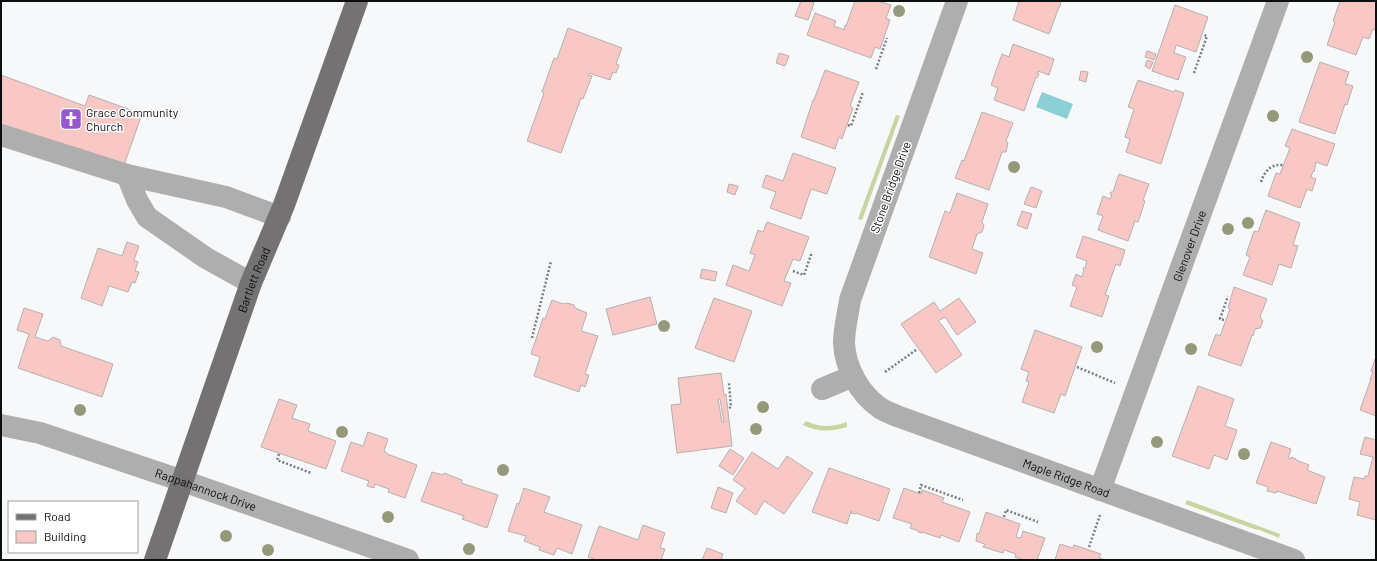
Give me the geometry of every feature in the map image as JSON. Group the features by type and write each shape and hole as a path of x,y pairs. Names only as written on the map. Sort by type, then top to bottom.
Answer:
{"main road":[{"name":"Bartlett Road","path":"155,560 251,283 280,217 357,1"}],"street":[{"name":"Stone Bridge Drive","path":"853,376 846,359 844,342 850,300 957,1"},
{"name":"Glenover Drive","path":"1100,490 1278,1"},
{"path":"1,135 127,175 226,197 280,217"},
{"path":"127,175 137,200 147,217 206,258 251,283"},
{"path":"822,389 853,376"},
{"name":"Maple Ridge Road","path":"853,376 865,394 881,408 897,416 1294,560"},
{"name":"Rappahannock Drive","path":"1,425 40,433 183,481 408,560"}],"path":[{"path":"1194,73 1207,36 1204,35"},
{"path":"876,70 887,38"},
{"path":"848,125 851,126 863,92"},
{"path":"1261,182 1269,168 1283,165"},
{"path":"793,271 804,275 812,252"},
{"path":"532,338 551,261"},
{"path":"1224,320 1220,319 1228,296"},
{"path":"885,372 916,350"},
{"path":"1077,366 1121,385"},
{"path":"729,383 731,407 729,408"},
{"path":"279,454 277,460 312,473"},
{"path":"919,493 921,485 933,491 962,500"},
{"path":"1004,517 1006,510 1038,522"},
{"path":"1089,547 1100,515"}],"green space":[{"path":"896,115 900,116 862,220 858,219"},
{"path":"806,421 816,425 826,426 847,422 847,427 835,430 819,430 803,425"},
{"path":"1187,500 1280,534 1279,538 1185,504"}],"water":[{"path":"1042,92 1073,104 1067,119 1036,107"}],"building":[{"path":"801,1 810,1 814,3 808,20 795,16"},
{"path":"855,1 878,1 891,5 886,18 890,20 880,49 875,47 871,58 807,35 815,13 836,21 834,26 845,30 845,25 846,26"},
{"path":"1019,1 1061,1 1049,34 1013,20"},
{"path":"1340,1 1376,1 1376,30 1373,29 1369,39 1363,37 1356,55 1327,45"},
{"path":"1175,5 1208,17 1196,52 1176,45 1174,53 1186,57 1178,80 1152,71"},
{"path":"568,28 622,48 616,64 619,65 616,73 613,72 610,80 589,73 588,75 592,76 583,99 581,98 561,153 527,141 544,93 542,92 554,58 557,59"},
{"path":"1013,44 1054,59 1049,75 1038,71 1037,73 1039,74 1037,78 1036,77 1024,111 994,100 998,88 991,85 1002,54 1009,57"},
{"path":"1147,51 1156,54 1154,60 1145,57"},
{"path":"779,53 789,56 785,66 776,63"},
{"path":"1147,60 1153,62 1150,69 1145,66"},
{"path":"1320,62 1349,72 1345,84 1353,86 1335,134 1299,122"},
{"path":"825,70 859,82 850,106 853,108 842,139 839,137 835,149 801,137"},
{"path":"1081,71 1088,72 1086,82 1079,80"},
{"name":"Grace Community Church","path":"1,75 85,106 89,95 142,114 123,168 1,124"},
{"path":"1138,80 1174,92 1175,90 1184,93 1161,164 1126,152 1130,139 1125,137 1134,109 1128,107"},
{"path":"982,112 1013,123 1006,141 1008,143 1006,152 1002,152 989,190 955,178 962,160 964,161"},
{"path":"1292,129 1335,144 1327,166 1316,162 1314,172 1313,171 1311,177 1316,179 1312,191 1307,189 1300,208 1268,196 1276,173 1280,174 1290,148 1285,146"},
{"path":"793,153 836,168 827,194 811,189 801,219 770,208 776,192 762,187 766,175 783,181"},
{"path":"1119,174 1149,184 1143,200 1145,201 1138,222 1135,221 1128,241 1098,230 1103,216 1097,214 1103,196 1110,199 1112,195 1110,194 1113,192"},
{"path":"729,184 738,186 735,195 727,192"},
{"path":"1031,187 1042,191 1036,208 1024,204"},
{"path":"957,193 988,204 982,222 984,226 982,232 977,234 972,249 983,253 976,274 929,257 945,211 950,213"},
{"path":"1266,210 1300,223 1293,245 1298,246 1291,268 1279,264 1272,285 1243,275 1250,257 1246,255 1254,231 1258,232"},
{"path":"1022,211 1032,214 1027,229 1017,225"},
{"path":"767,222 809,237 800,261 793,259 784,281 791,283 782,306 726,285 733,265 749,271 755,255 750,253 758,230 763,232"},
{"path":"1083,236 1125,250 1120,266 1116,264 1105,295 1109,296 1102,317 1070,306 1077,287 1072,285 1076,274 1082,277 1084,270 1083,268 1085,268 1087,261 1076,257"},
{"path":"127,242 139,246 134,260 138,262 135,271 139,272 135,283 132,282 128,292 109,286 102,306 81,298 98,248 122,256"},
{"path":"702,269 717,272 715,281 700,278"},
{"path":"1234,287 1267,299 1260,317 1263,321 1260,328 1255,329 1253,336 1252,335 1241,366 1208,355 1216,334 1220,336 1230,309 1228,308"},
{"path":"650,297 657,324 613,335 606,309"},
{"path":"714,298 752,311 734,362 695,348"},
{"path":"959,298 976,322 957,335 945,317 938,321 962,355 936,373 901,324 934,302 940,311"},
{"path":"552,300 563,304 567,303 574,305 575,308 587,313 581,331 598,336 585,374 589,375 585,387 581,385 579,392 534,376 540,357 531,354 543,318 545,319"},
{"path":"24,308 43,314 35,337 48,341 53,337 60,340 61,346 113,364 102,397 18,368 29,334 17,330"},
{"path":"1035,330 1082,347 1065,396 1061,394 1054,413 1022,402 1029,382 1026,381 1029,372 1021,369"},
{"path":"1375,359 1376,416 1360,410 1371,379 1373,372 1371,371"},
{"path":"721,373 724,395 726,394 732,446 677,453 671,405 681,404 678,378","holes":["718,399 720,399 724,422 722,422"]},
{"path":"1198,386 1234,399 1225,426 1237,430 1227,460 1214,455 1209,469 1172,456"},
{"path":"279,399 297,405 292,418 310,424 308,431 336,441 326,469 261,447"},
{"path":"368,432 388,439 384,451 387,454 417,465 405,498 388,492 389,489 375,484 374,488 367,486 369,481 341,471 351,442 363,446"},
{"path":"1365,437 1376,440 1376,520 1357,515 1360,502 1349,499 1354,477 1364,479 1365,476 1368,476 1373,457 1360,454"},
{"path":"1271,442 1291,449 1288,458 1291,459 1291,457 1309,465 1307,470 1325,477 1316,504 1277,491 1276,493 1267,491 1268,487 1256,483"},
{"path":"730,449 744,458 733,475 719,466"},
{"path":"752,452 778,469 787,456 813,473 784,514 764,501 756,515 736,501 745,488 733,480"},
{"path":"829,468 890,489 879,521 856,513 851,513 851,511 847,524 812,512"},
{"path":"432,472 443,475 444,473 462,480 461,483 498,495 487,528 462,519 464,516 421,501"},
{"path":"718,487 733,493 726,513 711,508"},
{"path":"524,488 550,497 544,512 582,525 572,554 557,548 554,555 539,550 540,547 524,541 526,536 508,531 517,503 519,504"},
{"path":"904,488 921,494 922,490 944,498 942,502 970,512 959,542 941,535 940,538 918,532 919,531 910,528 912,524 893,518"},
{"path":"986,512 1020,524 1016,537 1021,538 1023,531 1045,538 1037,560 1024,560 1015,557 1016,554 1004,550 1003,553 983,547 985,544 976,541 977,533 979,534"},
{"path":"643,525 665,533 660,548 665,549 661,560 597,560 588,557 599,526 638,540"},
{"path":"1060,544 1073,548 1074,545 1101,554 1099,558 1106,560 1055,560"},
{"path":"707,548 723,554 721,560 702,560"}],"place":[{"name":"Grace Community Church","path":"71,119"}]}
